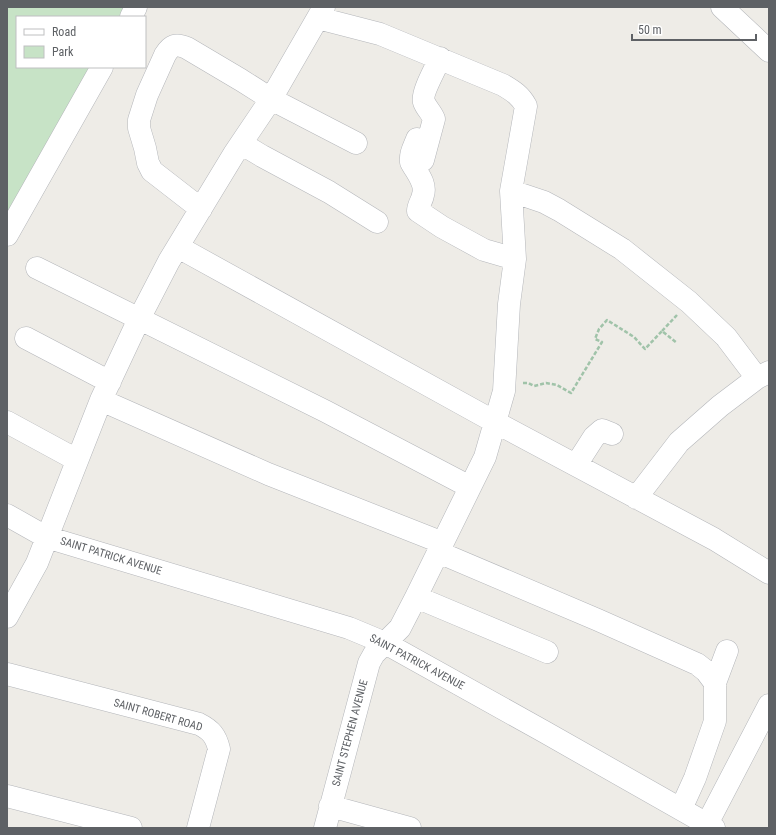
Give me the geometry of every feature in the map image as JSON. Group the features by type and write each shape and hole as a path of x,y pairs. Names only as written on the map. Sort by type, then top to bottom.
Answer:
{"street":[{"path":"132,16 136,7"},
{"path":"722,7 769,51"},
{"path":"7,617 37,563 105,391 139,319 178,247 234,154 271,99 321,12"},
{"name":"SAINT STEPHEN AVENUE","path":"321,12 440,58 503,85 522,98 526,106 511,191 515,259 509,304 504,391 485,457 416,597 400,628 374,654 366,669 325,828"},
{"path":"201,209 152,171 148,163 146,148 139,128 139,116 144,103 168,50 175,45 180,45 271,99 356,143"},
{"path":"418,175 434,119 425,104 424,96 440,58"},
{"path":"7,235 101,68"},
{"path":"417,139 410,158 424,186 424,193 418,209 420,213 484,250 515,259"},
{"path":"242,144 329,192 377,222"},
{"path":"511,191 544,202 622,249 689,302 763,375 720,406 678,442 636,498"},
{"path":"178,247 495,422 714,539 769,572"},
{"path":"37,268 325,411 470,487"},
{"path":"26,338 105,391 268,474 440,548 697,664 706,671 715,683"},
{"path":"7,422 77,460"},
{"path":"576,465 597,434 602,430 612,434"},
{"name":"SAINT PATRICK AVENUE","path":"7,515 46,537 349,628 385,643 710,826"},
{"path":"416,597 547,652"},
{"path":"682,809 695,778 715,721 715,683 727,651"},
{"name":"SAINT ROBERT ROAD","path":"7,674 199,724 207,728 213,733 217,740 219,749 198,828"},
{"path":"710,826 769,705"},
{"path":"7,796 131,828"},
{"path":"330,806 410,828"}],"path":[{"path":"505,382 528,383 534,386 546,383 557,385 571,393 602,342 595,339 599,329 607,320 634,337 645,349 662,331 677,343"}],"green space":[{"path":"7,7 131,7 126,16 16,16 16,68 96,68 7,222"}]}
